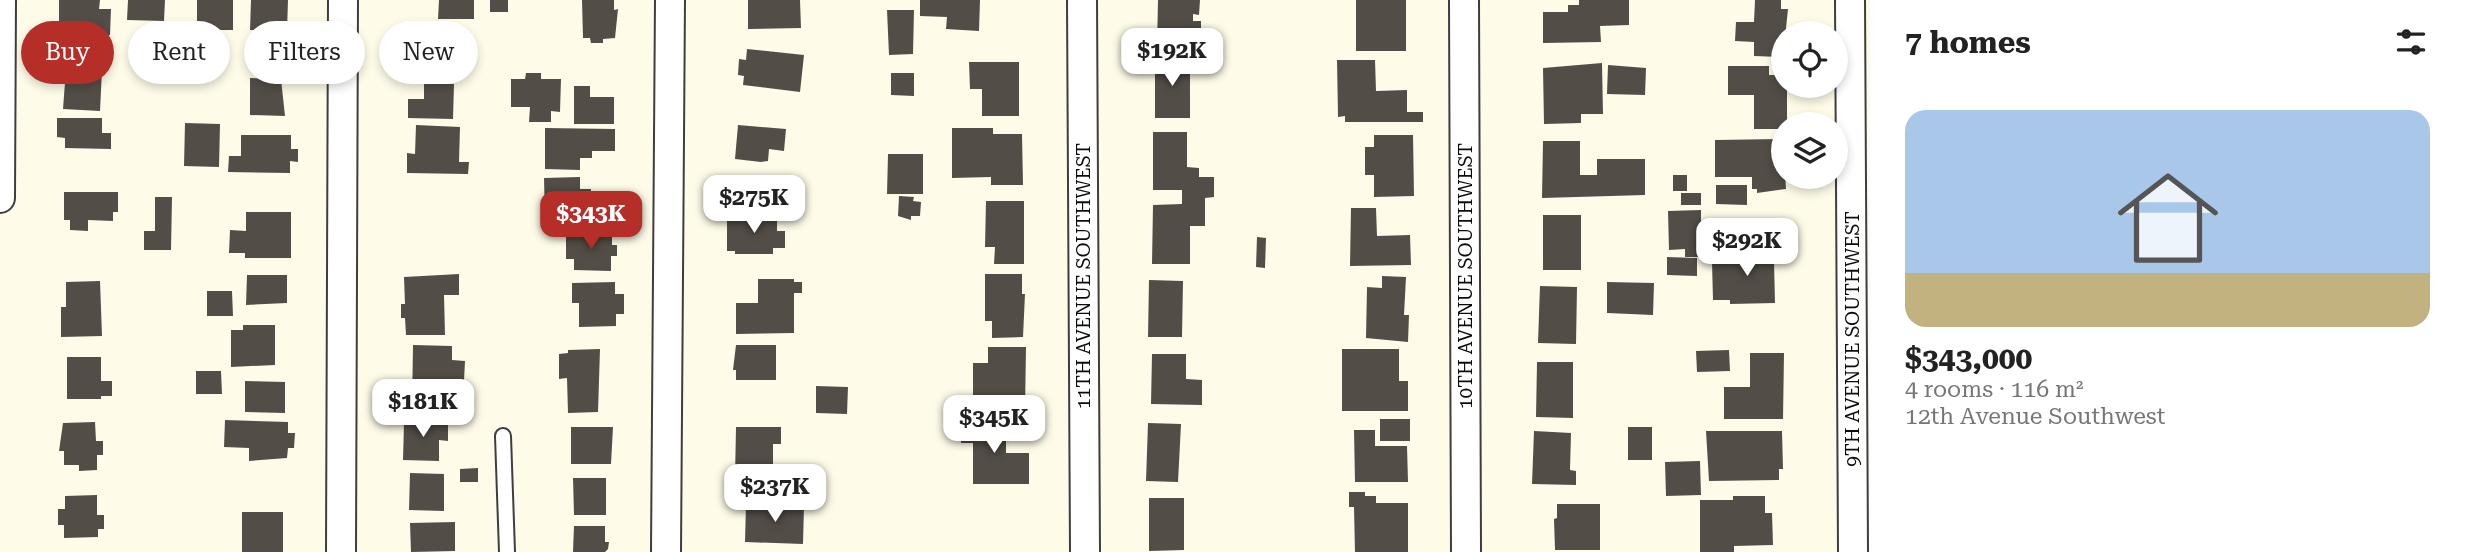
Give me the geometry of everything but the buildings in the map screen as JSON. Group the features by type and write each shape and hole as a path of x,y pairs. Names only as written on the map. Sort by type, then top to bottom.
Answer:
{"street":[{"path":"0,198 1,0"},
{"path":"341,552 343,0"},
{"path":"666,552 670,0"},
{"name":"11TH AVENUE SOUTHWEST","path":"1082,0 1085,552"},
{"name":"10TH AVENUE SOUTHWEST","path":"1464,0 1466,552"},
{"name":"9TH AVENUE SOUTHWEST","path":"1850,0 1853,552"}],"lane":[{"path":"503,436 507,552"}]}
